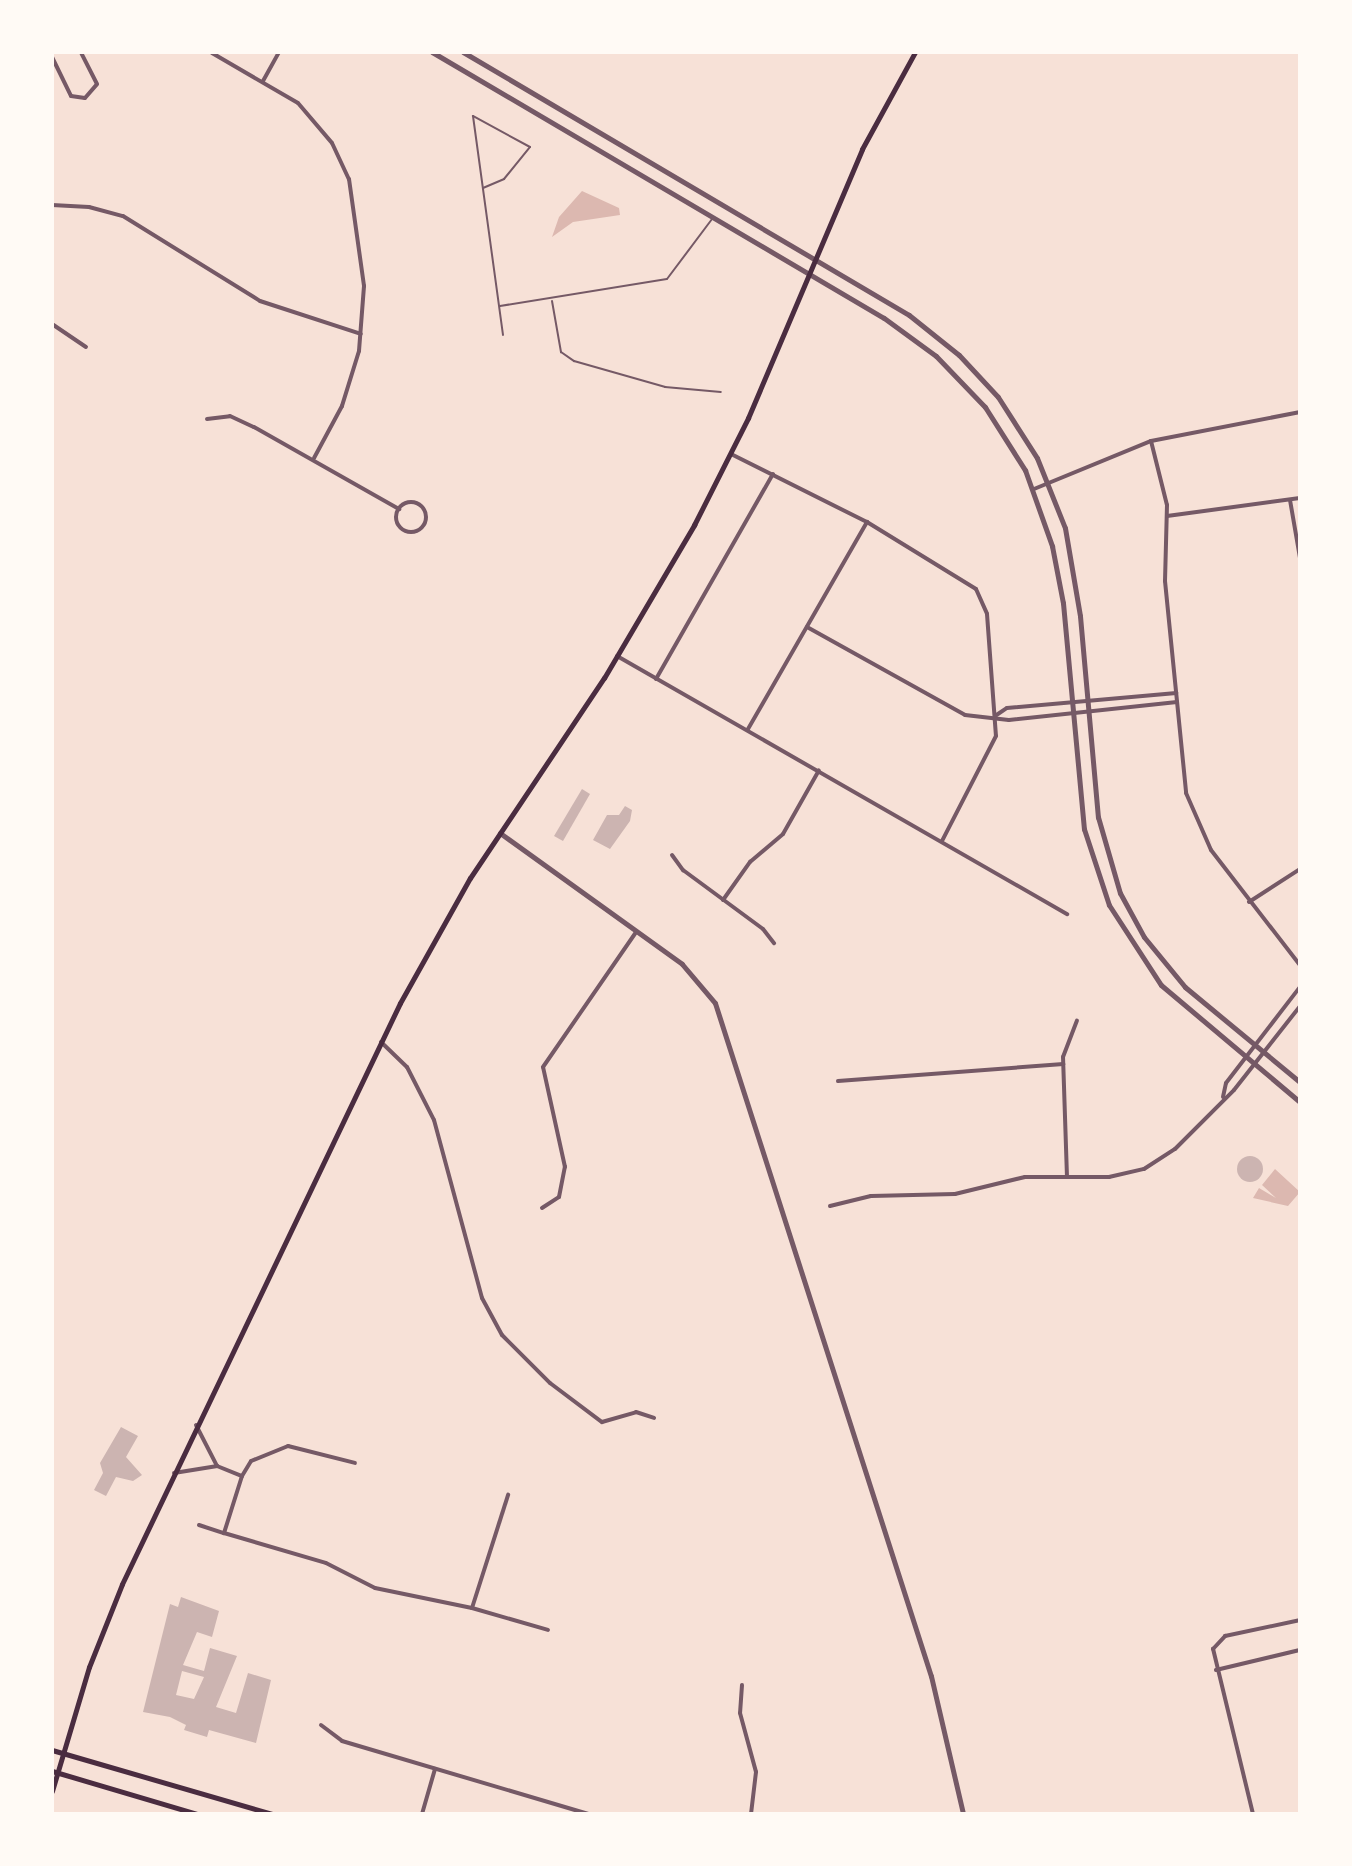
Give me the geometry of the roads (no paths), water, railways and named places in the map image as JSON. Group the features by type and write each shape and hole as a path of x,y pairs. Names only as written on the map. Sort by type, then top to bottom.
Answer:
{"main road":[{"path":"52,1791 55,1772 101,1634 173,1473 381,1042 436,935 617,656 731,454 862,149 915,52"},
{"path":"52,1750 272,1814"},
{"path":"55,1772 197,1814"}],"street":[{"path":"52,57 71,96 85,98 97,84 81,52"},
{"path":"263,81 279,52"},
{"path":"432,52 908,334 948,367 996,422 1034,489 1061,590 1084,829 1117,922 1161,985 1300,1102"},
{"path":"463,52 909,315 959,355 1012,416 1048,483 1071,552 1098,817 1127,907 1174,976 1300,1082"},
{"path":"212,53 263,81 312,117 345,168 361,256 361,334 342,406 314,458"},
{"path":"52,205 89,207 123,216 260,301 361,334"},
{"path":"52,324 86,347"},
{"path":"1034,489 1151,441 1300,412"},
{"path":"207,419 230,416 314,458 399,509 417,503 425,510 424,525 417,531 403,530 396,518 399,509"},
{"path":"1151,441 1167,516 1165,581 1186,793 1194,820 1249,902 1300,965"},
{"path":"731,454 867,522 976,589 987,614 995,716 994,747 942,841"},
{"path":"656,679 773,474"},
{"path":"1167,516 1300,498"},
{"path":"1290,500 1300,558"},
{"path":"748,729 867,522"},
{"path":"807,627 952,711 1009,720 1177,702"},
{"path":"617,656 1067,914"},
{"path":"995,716 1007,708 1176,693"},
{"path":"723,900 750,862 783,834 819,770"},
{"path":"500,833 697,976 715,1003 926,1662 963,1814"},
{"path":"672,855 683,870 774,943"},
{"path":"1249,902 1300,869"},
{"path":"542,1208 559,1197 565,1167 543,1067 636,932"},
{"path":"1223,1097 1226,1083 1300,987"},
{"path":"830,1206 871,1196 955,1194 1025,1177 1109,1177 1144,1169 1175,1149 1254,1065 1300,1006"},
{"path":"1067,1177 1063,1064 1066,1042 1077,1021"},
{"path":"381,1042 407,1067 434,1120 482,1298 502,1335 550,1383 602,1422 636,1412 654,1418"},
{"path":"838,1081 1063,1064"},
{"path":"196,1425 217,1466"},
{"path":"224,1533 242,1476 259,1455 288,1446 355,1463"},
{"path":"173,1473 217,1466 242,1476"},
{"path":"472,1608 508,1495"},
{"path":"199,1525 326,1563 375,1588 472,1608 548,1630"},
{"path":"1253,1814 1212,1655 1220,1639 1300,1620"},
{"path":"1216,1670 1300,1650"},
{"path":"742,1685 740,1713 756,1772 751,1814"},
{"path":"321,1725 342,1741 588,1814"},
{"path":"422,1814 435,1769"}],"lane":[{"path":"483,188 504,179 530,147 473,116 503,335"},
{"path":"500,306 667,279 713,218"},
{"path":"552,299 561,352 574,361 665,387 721,392"}]}
